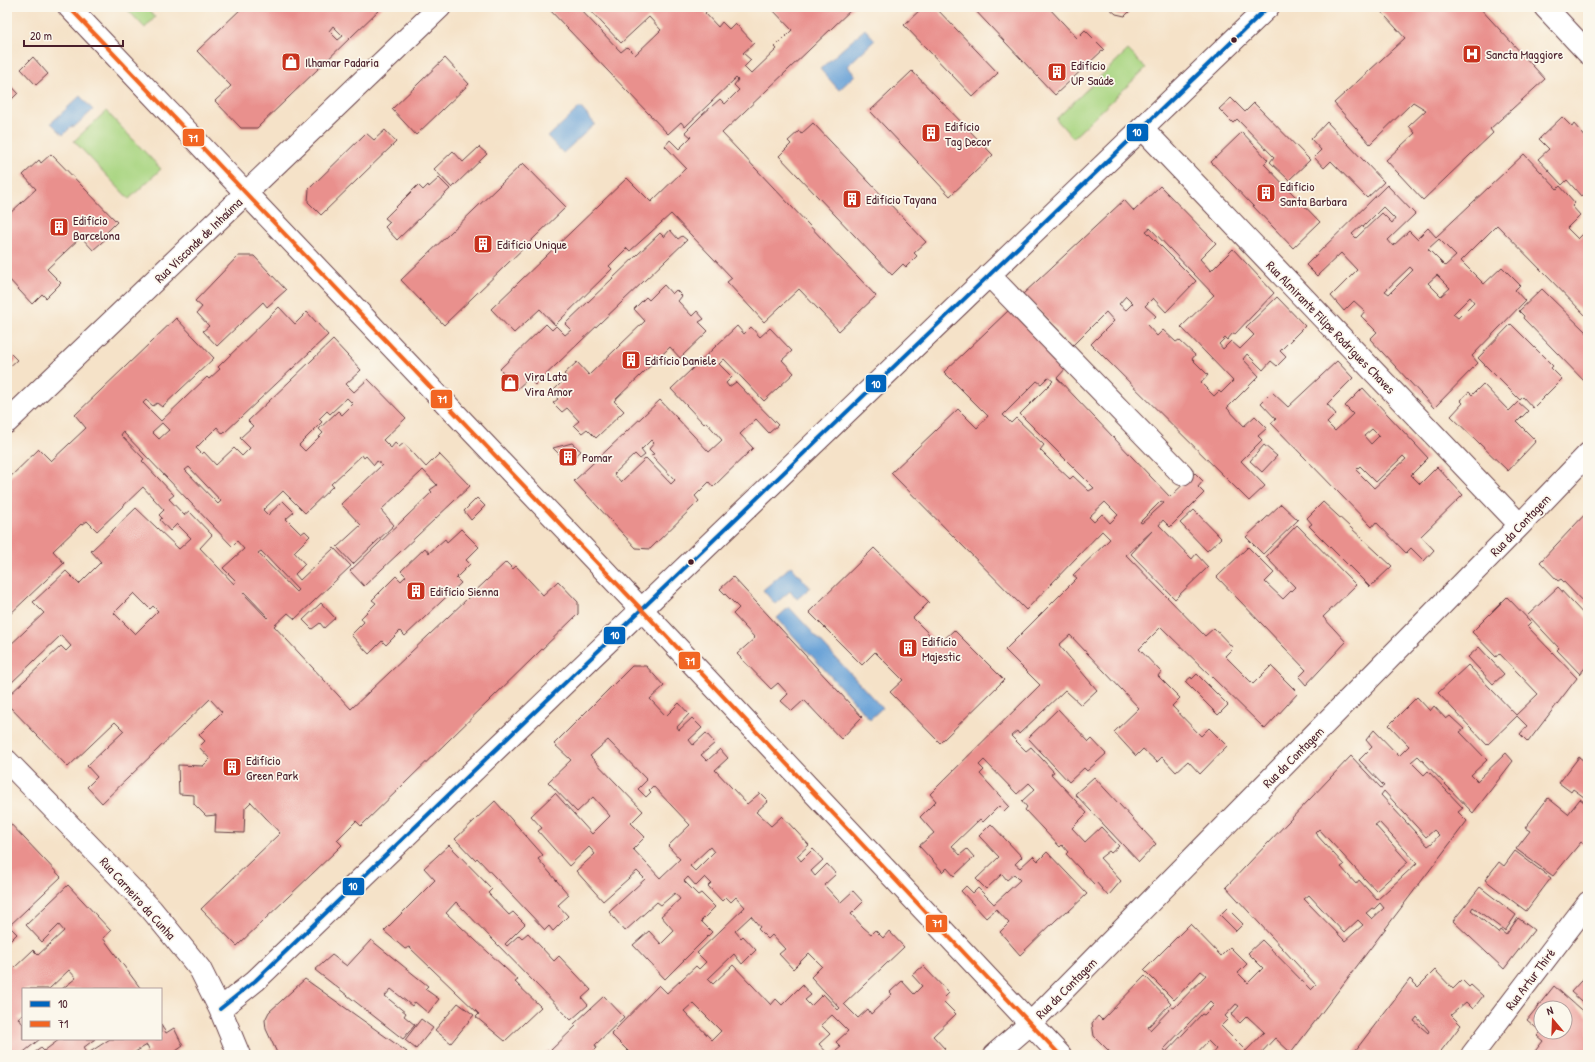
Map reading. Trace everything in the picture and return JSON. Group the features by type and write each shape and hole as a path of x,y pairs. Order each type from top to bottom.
{"street":[{"path":"69,7 642,610 1060,1055"},
{"name":"Rua Visconde de Inhaúma","path":"7,422 440,7"},
{"path":"220,1009 255,981 1268,7"},
{"path":"1545,7 1588,53"},
{"name":"Rua Almirante Filipe Rodrigues Chaves","path":"1142,128 1520,525"},
{"path":"989,275 1182,474"},
{"name":"Rua da Contagem","path":"994,1055 1030,1024 1588,454"},
{"name":"Rua Carneiro da Cunha","path":"7,761 151,908 200,969 220,1009 239,1055"},
{"name":"Rua Artur Thiré","path":"1472,1055 1588,903"}],"green space":[{"path":"125,7 145,7 155,17 145,28"},
{"path":"1128,50 1146,68 1073,138 1056,119"},
{"path":"106,111 161,169 129,199 74,141"}],"water":[{"path":"865,29 875,40 847,66 855,75 839,90 820,69"},
{"path":"80,96 93,110 63,135 51,123"},
{"path":"580,107 595,124 563,153 548,137"},
{"path":"791,566 810,588 797,599 790,591 775,604 763,590"},
{"path":"789,607 882,708 870,719 777,618"}],"building":[{"path":"243,7 382,7 257,128 241,128 215,101 231,86 197,51","holes":["333,26 343,36 338,40 329,31"]},
{"path":"547,7 578,7 621,52 627,47 635,55 661,30 649,17 621,43 587,7 649,7 654,12 659,7 711,7 705,13 718,27 722,22 729,29 735,23 754,43 743,53 751,60 744,67 751,74 777,49 775,47 792,30 770,7 854,7 722,133 876,296 839,331 799,289 764,322 727,282 732,278 671,214 630,251 627,248 609,266 612,269 555,325 540,309 514,333 491,309 627,178 651,202 686,168 665,146 670,140 679,149 691,137 685,132 702,115 720,99 725,104 739,90 734,85 738,80 736,78 685,127 681,122 668,134"},
{"path":"923,7 935,7 998,73 973,97 904,25"},
{"name":"Edifício UP Saúde","path":"972,7 1048,7 1077,38 1085,30 1104,49 1055,95"},
{"path":"1108,7 1131,7 1132,9 1125,16 1116,14"},
{"path":"1377,7 1479,7 1545,79 1490,129 1493,133 1423,200 1386,160 1415,133 1409,126 1426,110 1413,102 1370,144 1334,103 1405,38"},
{"path":"33,57 48,74 36,85 21,69"},
{"path":"445,58 469,84 416,135 392,109"},
{"name":"Edifício Tag Decor","path":"912,71 993,155 950,196 870,111"},
{"path":"7,81 18,93 7,104"},
{"path":"1231,98 1245,112 1254,103 1310,160 1289,180 1270,162 1274,157 1237,119 1233,123 1219,109"},
{"path":"1562,117 1572,127 1574,124 1588,140 1588,199 1583,194 1581,196 1567,180 1562,185 1538,159 1549,149 1539,139"},
{"path":"1327,122 1384,182 1367,198 1331,161 1324,168 1314,157 1321,150 1311,139"},
{"name":"Edifício Tayana","path":"813,123 926,242 914,253 917,256 906,267 903,264 892,275 779,156 791,144 788,141 799,131 801,134"},
{"path":"385,130 396,142 321,215 308,202 309,189 366,133 374,140"},
{"name":"Edifício Santa Barbara","path":"1242,132 1268,160 1264,164 1320,222 1293,248 1211,162"},
{"path":"479,147 487,154 452,188 434,169 453,151 463,162"},
{"name":"Edifício Barcelona","path":"51,154 117,222 106,233 109,236 93,250 81,237 47,269 61,283 46,298 42,294 32,304 7,277 7,216 36,189 23,175 39,160 41,163"},
{"path":"1524,154 1557,189 1560,186 1575,203 1572,206 1580,215 1567,228 1578,239 1585,232 1588,235 1588,318 1497,225 1461,261 1484,284 1502,267 1520,285 1515,290 1525,301 1472,356 1478,363 1434,408 1370,339 1377,332 1361,316 1365,311 1354,301 1344,311 1331,296 1357,270 1341,253 1317,276 1306,265 1387,185 1415,214 1388,240 1393,246 1409,231 1417,239 1428,228 1436,237","holes":["1383,207 1395,219 1392,223 1382,213 1356,238 1352,234 1362,225 1363,227","1439,239 1456,256 1445,266 1428,249","1410,267 1413,270 1389,294 1385,291","1437,275 1450,288 1441,296 1428,283","1470,297 1474,302 1458,318 1453,314"]},
{"name":"Edifício Unique","path":"523,163 566,207 444,325 401,280"},
{"path":"439,178 450,189 397,240 385,227 390,222 385,218 418,185 423,190"},
{"path":"1160,186 1216,243 1200,259 1211,271 1233,249 1274,293 1235,334 1233,333 1227,340 1225,338 1219,344 1223,349 1231,341 1240,349 1254,335 1246,327 1277,297 1305,326 1280,351 1286,357 1277,366 1271,361 1263,370 1247,354 1243,359 1259,376 1227,408 1244,426 1255,416 1267,428 1258,436 1262,440 1241,461 1265,486 1249,501 1091,344 1114,321 1106,312 1073,345 1023,294 1124,200 1134,211","holes":["1150,228 1214,295 1181,327 1233,381 1221,393 1219,391 1214,396 1201,383 1208,375 1192,359 1195,355 1179,340 1176,342 1163,330 1157,336 1147,325 1156,316 1145,306 1153,298 1166,312 1196,281 1146,231","1126,296 1133,303 1126,310 1119,304"]},
{"path":"670,230 678,239 682,236 687,240 535,385 529,378 517,389 502,374 503,372 500,369 546,324 552,330 556,326 565,335 571,330 565,324 660,233 664,237"},
{"path":"238,256 254,256 286,290 267,307 263,302 217,346 203,331 209,326 197,313 202,307 195,301"},
{"name":"Edifício Daniele","path":"664,285 672,294 676,290 682,296 678,301 692,316 697,311 704,319 699,322 708,331 680,358 670,347 614,401 624,411 596,438 587,429 582,433 574,425 579,421 567,408 562,412 553,403 558,399 552,392 567,377 564,374 577,362 589,375 645,321 634,309 646,297 649,300"},
{"path":"1542,289 1588,334 1588,385 1523,318 1524,316 1519,311"},
{"path":"279,307 295,324 307,312 328,335 223,434 217,427 196,448 202,454 204,452 216,465 234,448 242,456 250,448 240,438 253,426 248,421 333,340 361,370 346,384 354,392 368,379 406,418 383,440 391,448 395,443 399,447 404,443 426,467 439,454 470,486 364,586 350,571 432,492 430,490 437,485 423,470 381,510 394,525 353,564 337,547 361,525 341,504 382,465 377,461 374,465 366,456 364,458 362,455 331,484 333,486 305,513 283,491 263,510 268,515 283,501 294,512 286,519 301,534 305,531 310,536 294,552 305,564 295,574 300,580 334,548 351,566 295,619 288,613 274,626 351,709 506,562 513,569 516,566 543,595 558,581 578,602 578,614 361,826 356,821 337,840 342,845 237,946 201,909 280,833 251,802 245,808 244,833 215,832 216,815 206,816 194,804 194,795 179,794 178,765 203,766 210,759 199,747 205,741 199,735 222,712 210,699 102,803 87,787 97,777 87,766 124,731 115,722 68,767 7,704 7,697 61,646 66,651 71,646 61,635 7,687 7,648 44,613 33,602 66,571 79,584 101,562 91,551 136,508 179,549 191,538 177,524 170,531 160,520 162,518 159,515 164,510 143,487 97,531 87,521 82,525 81,524 53,551 64,563 7,617 7,480 39,449 51,461 86,428 75,415 176,318 214,358 162,407 157,403 153,406 146,400 143,403 161,421 207,377 209,379 220,369 218,367","holes":["347,398 353,404 342,415 338,411 319,429 323,433 305,451 299,445 322,422 319,419 327,411 330,414","162,423 169,430 159,439 152,432","123,432 232,546 237,541 244,549 223,568 236,581 234,584 200,548 212,535 189,511 184,515 169,499 174,495 142,461 144,459 121,435","189,467 221,501 218,504 185,470","261,551 298,590 296,592 258,553","244,592 268,617 267,618 243,593","134,593 150,609 153,606 158,611 135,634 114,613"]},
{"path":"1010,309 1067,367 1057,378 1170,497 1195,473 1203,481 1198,487 1204,493 1170,527 1163,520 1159,525 1192,559 1196,554 1208,567 1175,599 1131,554 1152,531 1126,555 1205,636 1214,628 1233,648 1225,656 1253,684 1271,666 1298,693 1265,729 1161,627 1139,649 1161,672 1158,676 1180,698 1172,706 1201,736 1209,728 1227,746 1200,774 1188,761 1176,772 1162,757 1157,762 1143,749 1136,756 1114,732 1139,708 1070,635 1059,645 1097,690 1081,705 1065,690 1019,734 1017,731 1011,736 1026,751 1031,747 1054,772 1051,774 1087,813 1072,828 1085,842 1101,827 1119,846 1111,853 1109,851 1100,858 1121,881 1108,896 1096,882 1094,884 1066,854 1068,852 1062,845 1060,847 1025,810 1027,807 1022,801 1035,789 1029,783 1017,794 984,760 979,765 984,770 980,774 1009,806 1004,811 999,806 983,822 980,819 952,846 960,855 967,849 974,857 954,876 947,868 943,872 919,846 934,833 920,817 936,801 930,794 1040,685 1005,650 1077,578 1073,575 1110,539 1102,531 1026,610 891,473 958,409 977,428 988,416 944,372","holes":["1048,377 1053,381 1020,414 1094,488 1089,491 1073,476 1070,479 1053,463 1040,450 1044,445 1016,418 1011,423 1003,415 1037,381 1041,384","1161,501 1164,503 1142,523 1140,522","1105,502 1118,515 1110,523 1102,514 1094,522 1089,517"]},
{"path":"1511,324 1553,366 1551,368 1562,379 1533,408 1523,397 1520,400 1478,358"},
{"path":"737,326 744,334 751,327 760,337 770,328 792,351 782,360 794,373 764,401 724,359 719,364 732,377 726,383 729,387 736,382 778,425 769,433 756,419 740,434 753,448 713,487 709,482 695,496 699,501 650,549 636,548 574,481 660,400 709,452 722,440 706,422 704,424 671,389","holes":["651,440 654,443 649,449 654,454 651,455 675,480 671,484 646,458 621,482 614,474 635,454 640,459 645,455 641,450"]},
{"path":"7,350 17,360 7,369"},
{"path":"1337,361 1353,378 1327,404 1336,414 1327,423 1335,431 1353,414 1345,406 1363,388 1428,458 1411,475 1420,484 1437,467 1463,495 1421,536 1434,550 1424,561 1411,548 1406,553 1376,522 1372,527 1271,423 1276,419 1261,403 1272,392 1288,407","holes":["1372,429 1379,436 1371,444 1364,436","1403,456 1406,459 1374,488 1356,470 1360,466 1376,482"]},
{"path":"1483,384 1509,411 1518,402 1528,411 1517,422 1536,441 1508,471 1451,416 1463,403 1460,400 1469,392 1472,395"},
{"name":"Pomar","path":"572,443 581,451 568,463 553,448"},
{"path":"1264,445 1277,456 1262,472 1250,461"},
{"path":"477,498 485,506 471,520 464,511"},
{"path":"1323,502 1392,566 1370,587 1309,526 1312,524 1307,518"},
{"path":"1281,504 1298,520 1263,554 1246,537"},
{"path":"1194,510 1221,538 1207,551 1180,523"},
{"path":"1588,511 1588,607 1561,579 1558,581 1540,562"},
{"path":"1297,525 1356,585 1323,617 1346,642 1306,685 1299,677 1306,670 1217,577 1248,547 1274,573 1265,582 1283,599 1295,587 1266,557"},
{"name":"Edifício Sienna","path":"461,529 479,547 466,560 470,564 456,578 461,583 405,636 400,631 386,645 382,641 369,654 351,635 364,622 361,618 376,603 372,600 396,576 401,581 406,576 401,571 425,548 429,553 445,539 447,542"},
{"name":"Edifício Majestic","path":"874,548 929,602 913,618 939,644 954,630 1004,680 940,743 890,692 903,680 875,652 862,665 809,612"},
{"path":"733,577 862,717 841,739 804,700 792,711 781,701 788,694 778,683 771,689 737,654 755,638 733,614 739,608 720,589"},
{"path":"1558,587 1588,619 1588,664 1580,674 1557,650 1559,648 1528,615"},
{"path":"1507,597 1531,622 1527,626 1577,678 1528,742 1520,734 1527,726 1517,716 1487,745 1438,693 1468,665 1516,715 1538,694 1499,653 1496,657 1472,632"},
{"path":"321,603 335,618 324,628 320,623 312,629 303,620"},
{"path":"1479,647 1504,674 1493,684 1468,657"},
{"path":"632,666 646,666 664,686 650,699 666,716 679,703 689,714 677,727 679,730 692,718 702,728 689,740 693,745 706,733 715,743 701,755 707,761 720,749 728,758 715,770 747,804 760,793 768,801 756,812 771,826 782,816 809,845 797,856 801,861 813,849 823,860 811,871 815,876 827,864 836,874 824,885 841,902 853,891 863,902 851,914 871,934 875,930 883,938 889,931 904,947 844,1004 858,1018 868,1009 871,1014 892,994 890,992 902,981 914,994 922,986 912,975 923,966 949,993 942,1000 956,1014 933,1036 945,1049 938,1055 831,1055 841,1047 836,1042 848,1031 832,1015 821,1025 830,1034 819,1044 829,1055 632,1055 611,1034 659,985 667,993 696,966 699,969 706,962 697,953 745,907 736,897 731,902 726,897 722,901 708,886 711,883 705,877 696,886 688,877 684,881 698,895 701,893 715,907 701,921 712,932 665,979 633,945 649,931 661,944 674,931 661,916 680,899 675,893 661,905 657,902 625,931 609,912 645,879 637,871 603,901 576,871 595,854 591,849 589,847 569,866 538,831 542,828 531,816 555,793 592,834 610,816 593,797 577,812 548,782 571,760 554,744","holes":["608,740 647,780 638,789 646,797 651,792 649,790 653,786 690,825 668,846 680,859 660,878 633,849 645,837 631,823 643,811 590,756","710,847 714,852 695,871 690,866","751,916 760,927 758,929 768,939 772,935 785,949 779,954 793,969 809,953 822,966 811,977 840,1008 838,1010 823,994 811,1006 805,1000 811,995 802,985 782,1005 776,999 771,1005 733,965 713,984 708,979 734,954 742,964 756,950 743,936 741,938 735,931","693,1003 721,1031 712,1040 684,1011"]},
{"path":"1197,674 1228,705 1218,715 1185,682 1191,677 1192,679"},
{"path":"1417,697 1430,711 1434,706 1446,719 1450,716 1464,729 1460,732 1487,760 1471,775 1477,781 1506,753 1513,761 1473,813 1418,756 1411,762 1424,775 1428,771 1463,808 1458,812 1467,821 1291,1053 1275,1038 1259,1055 1211,1055 1216,1049 1208,1041 1195,1055 1113,1055 1094,1036 1092,1023 1098,1016 1102,1020 1145,976 1171,1003 1148,1027 1150,1030 1206,975 1201,971 1174,1000 1144,970 1190,924 1221,956 1230,947 1247,964 1238,973 1248,983 1263,968 1248,953 1262,940 1311,990 1316,985 1226,887 1351,756 1381,788 1384,786 1359,760 1372,747 1366,740 1374,730 1399,756 1409,746 1389,725","holes":["1384,791 1426,837 1434,830 1439,835 1428,846 1381,795","1379,822 1417,863 1377,900 1359,880 1356,884 1341,867 1344,865 1315,833 1319,829 1376,891 1408,862 1375,825","1309,895 1344,933 1358,920 1363,925 1345,941 1304,899","1380,903 1384,908 1372,919 1366,913 1372,908 1374,909","1210,1001 1214,1005 1204,1015 1202,1014 1166,1052 1164,1049","1236,1004 1239,1006 1231,1015 1240,1023 1247,1016 1264,1032 1246,1051 1221,1026 1228,1019 1225,1016"]},
{"path":"1058,709 1089,742 1092,739 1106,754 1087,771 1084,768 1069,782 1028,738"},
{"path":"1588,756 1588,800 1573,789 1571,792 1559,783 1579,757 1584,761"},
{"path":"1094,777 1156,844 1139,862 1075,794"},
{"path":"1548,798 1568,814 1580,799 1588,805 1588,847 1581,842 1553,876 1516,849 1530,831 1525,828"},
{"path":"495,801 543,855 538,859 569,895 558,905 568,916 553,931 549,926 545,930 477,858 475,860 455,839"},
{"path":"7,820 61,877 9,926 17,934 7,944 7,862 9,860 7,858"},
{"path":"991,824 1022,857 1015,864 1020,868 1033,856 1038,861 1047,852 1087,894 1068,912 1066,911 1056,920 1020,955 1000,932 1009,923 996,909 986,918 961,891 966,886 973,893 978,888 994,904 1020,880 1014,874 1007,880 1002,874 986,889 976,879 999,857 979,836"},
{"path":"449,845 492,889 488,893 509,915 513,912 525,924 505,944 507,946 519,935 522,938 528,933 554,961 559,956 591,990 582,998 588,1005 571,1020 456,902 446,913 518,980 515,982 541,1007 505,1041 476,1017 479,1014 409,947 405,949 384,931 435,880 424,868"},
{"path":"1515,851 1551,878 1526,911 1485,880 1499,862 1504,866"},
{"path":"68,885 111,931 103,938 140,988 63,988 76,978 69,970 50,988 22,988 22,1015 18,1018 22,1023 22,1040 39,1040 20,1055 7,1055 7,961 14,968 33,950 38,955 64,931 59,925 42,942 26,925"},
{"path":"1480,887 1516,915 1505,931 1473,907 1471,910 1498,933 1500,930 1506,935 1518,918 1534,930 1504,969 1453,921"},
{"path":"1227,908 1243,924 1236,931 1220,915"},
{"path":"371,940 428,986 425,989 439,999 428,1013 415,1002 412,1006 391,989 385,996 406,1013 404,1016 415,1025 403,1039 315,970 332,955 347,966"},
{"path":"1435,970 1453,989 1462,980 1469,987 1471,985 1483,996 1473,1009 1466,1002 1451,1015 1461,1025 1438,1055 1372,1055 1367,1050 1363,1055 1352,1055 1410,979 1418,987","holes":["1417,1017 1429,1031 1428,1033 1414,1021"]},
{"path":"1588,973 1588,1007 1571,992"},
{"path":"305,979 407,1052 403,1055 278,1055 266,1029 265,1020 269,1012"},
{"path":"1554,986 1570,1000 1543,1000"},
{"path":"604,996 624,1017 595,1045 597,1048 590,1055 542,1055 548,1050 549,1052 576,1026 574,1024"},
{"path":"458,1003 474,1015 451,1043 435,1030"},
{"path":"1573,1003 1588,1016 1588,1055 1532,1055 1543,1041 1542,1040 1573,1040"},
{"path":"1533,1012 1533,1025 1527,1020"},
{"path":"421,1019 433,1028 416,1049 405,1040"},
{"path":"162,1027 166,1033 174,1028 183,1046 176,1051 178,1055 141,1055 150,1051 147,1045 130,1055 31,1055 41,1048 44,1051 59,1040 94,1040 83,1048 87,1054 108,1040 162,1040"}],"transit line":[{"name":"71","path":"69,7 642,610 1060,1055"},
{"name":"10","path":"220,1009 255,981 1268,7"}],"place":[{"name":"Sancta Maggiore","path":"1472,54"},
{"name":"Ilhamar Padaria","path":"291,62"},
{"name":"Edifício UP Saúde","path":"1057,72"},
{"name":"Edifício Tag Decor","path":"931,133"},
{"name":"Edifício Santa Barbara","path":"1266,193"},
{"name":"Edifício Tayana","path":"852,199"},
{"name":"Edifício Barcelona","path":"59,227"},
{"name":"Edifício Unique","path":"483,244"},
{"name":"Edifício Daniele","path":"631,360"},
{"name":"Vira Lata Vira Amor","path":"510,383"},
{"name":"Pomar","path":"568,457"},
{"name":"Edifício Sienna","path":"416,591"},
{"name":"Edifício Majestic","path":"908,648"},
{"name":"Edifício Green Park","path":"232,767"}]}
